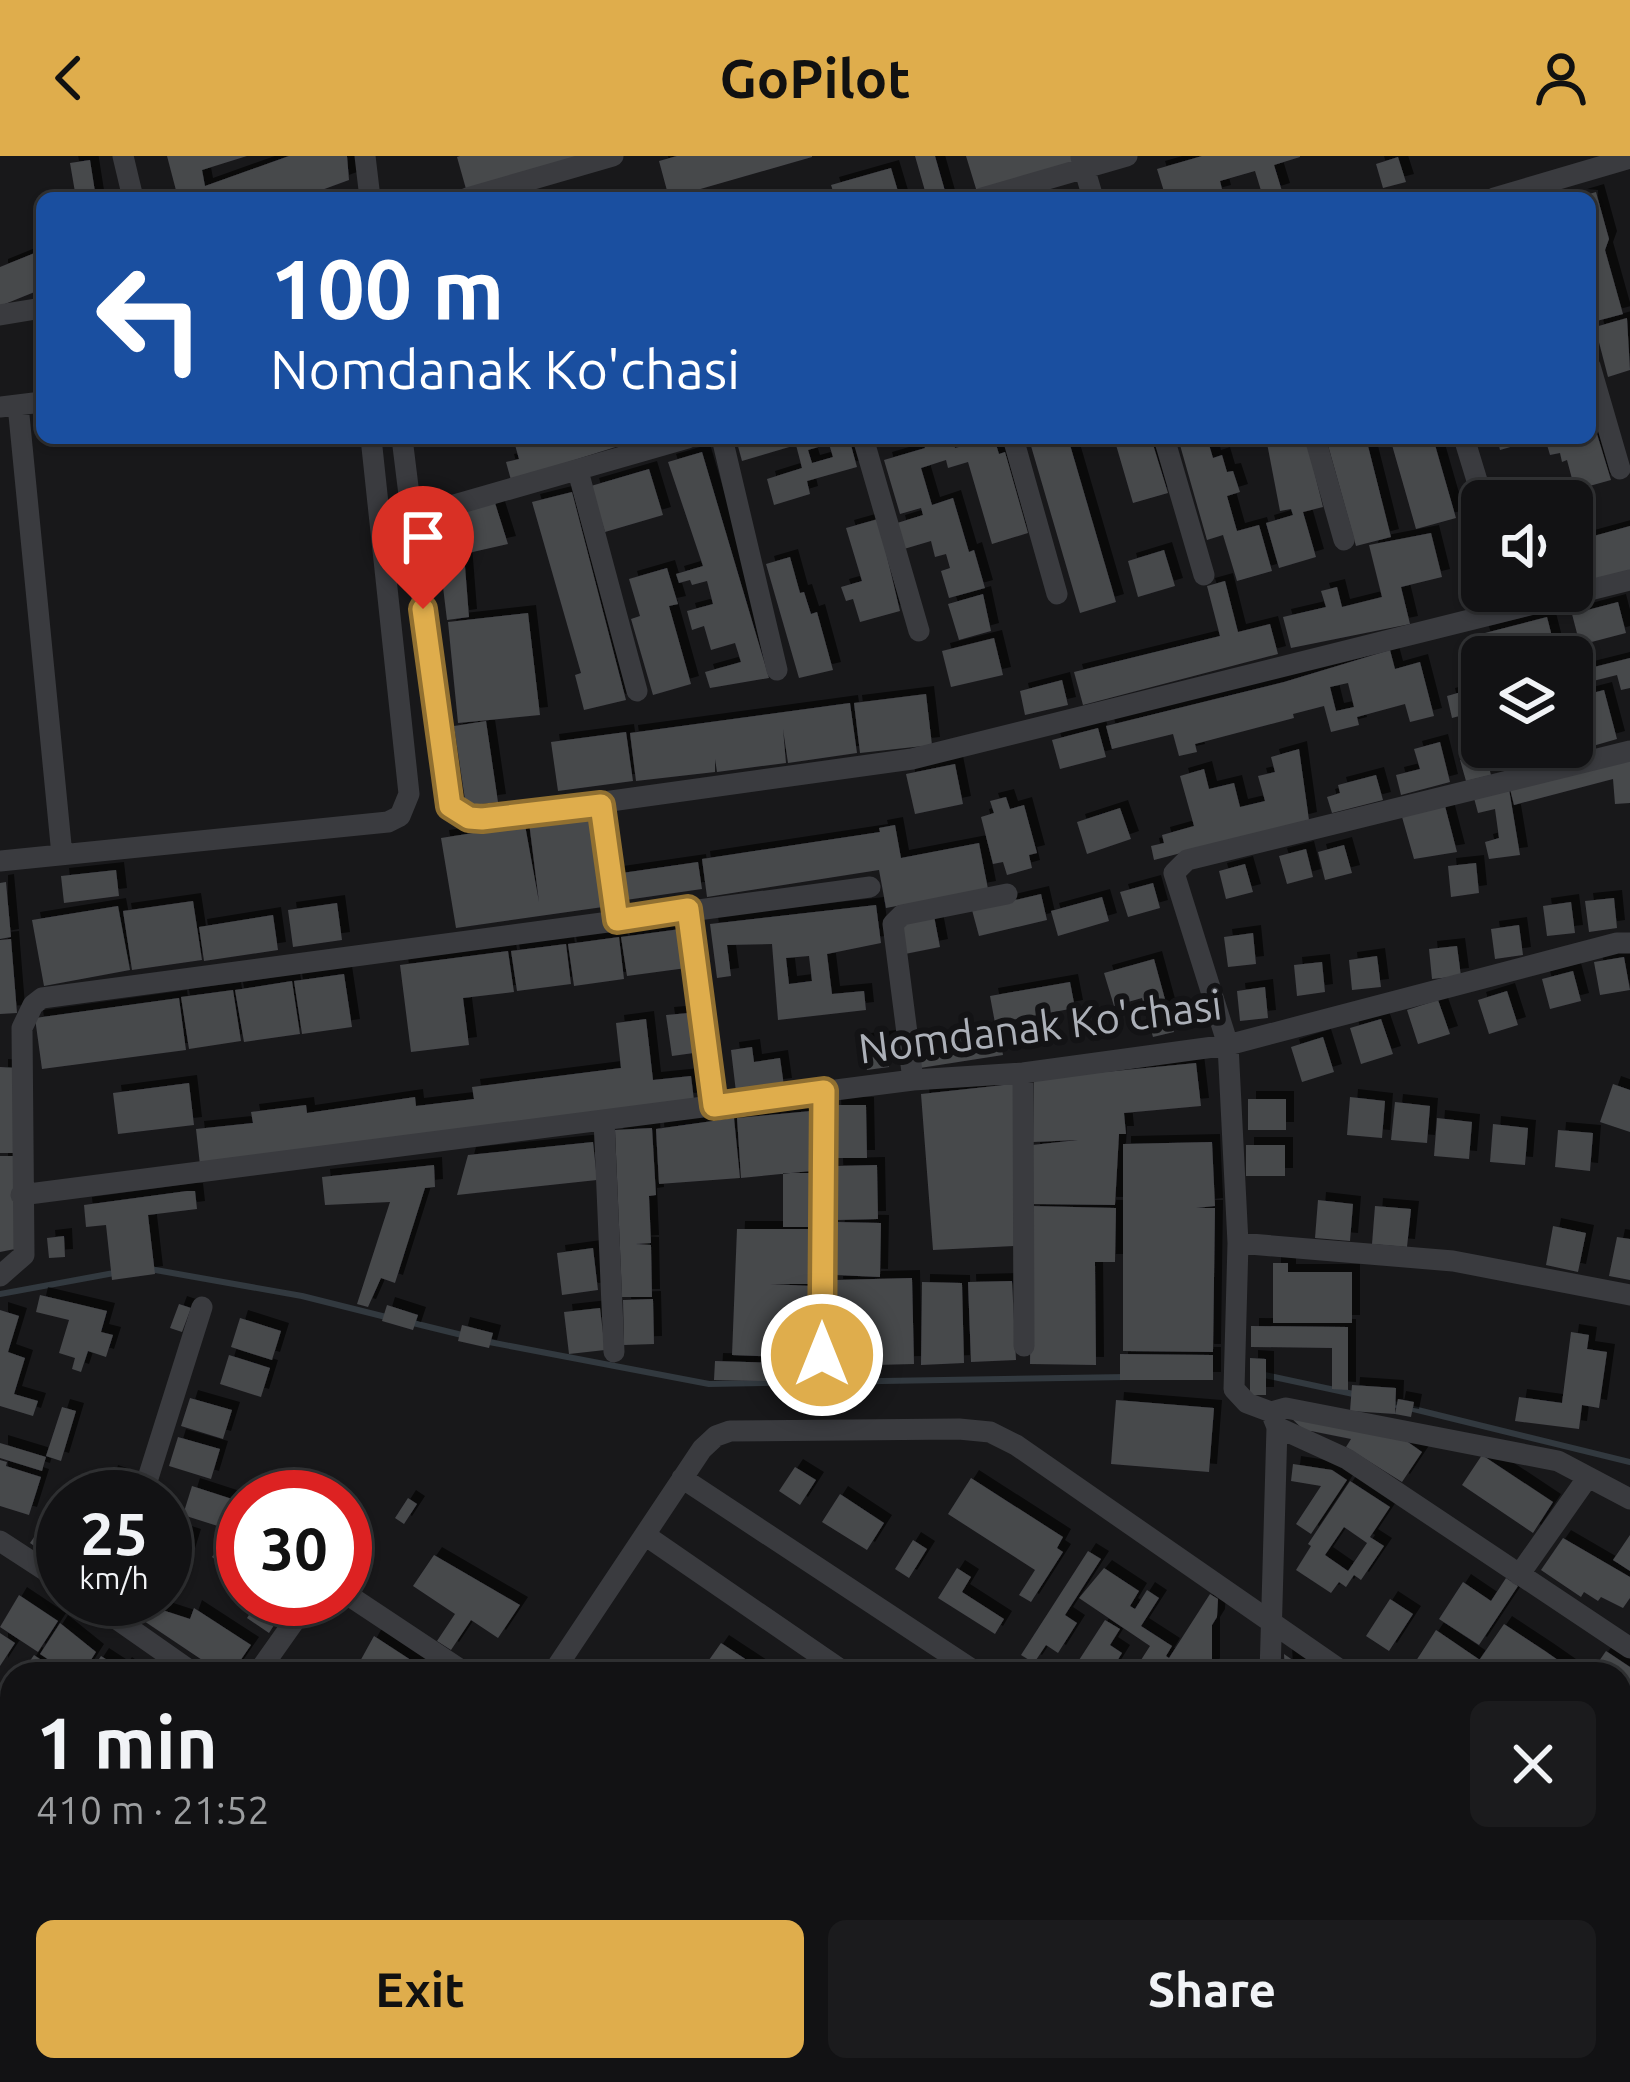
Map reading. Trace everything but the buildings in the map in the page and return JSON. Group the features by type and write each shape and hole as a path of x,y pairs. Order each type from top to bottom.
{"street":[{"path":"123,156 132,192"},
{"path":"365,156 369,192"},
{"path":"487,192 613,156"},
{"path":"999,192 1082,162 1127,156"},
{"path":"1540,192 1630,158"},
{"path":"1082,162 1091,192"},
{"path":"0,315 36,309"},
{"path":"1596,387 1619,469"},
{"path":"9,406 62,855"},
{"path":"0,861 388,821 400,816 409,794 372,444"},
{"path":"403,444 450,806 469,818 601,805 912,759 1630,580"},
{"path":"412,517 668,444"},
{"path":"723,444 778,670"},
{"path":"865,444 919,631"},
{"path":"1014,444 1057,594"},
{"path":"1166,444 1204,574"},
{"path":"1317,444 1343,540"},
{"path":"1466,444 1476,480"},
{"path":"578,471 637,691"},
{"path":"1630,751 1209,854 1179,865 1174,873 1228,1045 1238,1243 1233,1352 1238,1398 1347,1460 1630,1648"},
{"path":"601,805 617,920"},
{"path":"0,1276 24,1255 11,1029 33,1005 55,996 870,887"},
{"path":"913,1080 893,924 902,915 1007,894"},
{"path":"688,909 714,1106"},
{"name":"Nomdanak Ko'chasi","path":"21,1195 824,1091 1023,1073 1228,1045 1630,943"},
{"path":"1023,1073 1024,1346"},
{"path":"822,1355 824,1091"},
{"path":"604,1120 614,1352"},
{"path":"1238,1243 1453,1262 1630,1295"},
{"path":"151,1470 202,1307"},
{"path":"1271,1662 1274,1420 1286,1408 1558,1461 1630,1499"},
{"path":"560,1662 702,1449 730,1431 990,1432 1016,1444 1328,1662"},
{"path":"1519,1574 1588,1477"},
{"path":"682,1478 962,1662"},
{"path":"645,1535 830,1662"},
{"path":"0,1541 36,1564"},
{"path":"372,1611 448,1662"},
{"path":"136,1626 180,1662"},
{"path":"265,1662 291,1626"}],"waterway":[{"path":"150,1269 302,1296 390,1318"},
{"path":"0,1294 114,1273"},
{"path":"409,1322 466,1336"},
{"path":"484,1341 709,1384 1127,1377"},
{"path":"1260,1374 1358,1395"},
{"path":"1389,1403 1630,1462"}],"route":[{"path":"423,609 450,806 459,814 482,819 601,805 617,920 688,909 714,1106 824,1091 822,1355"}]}
